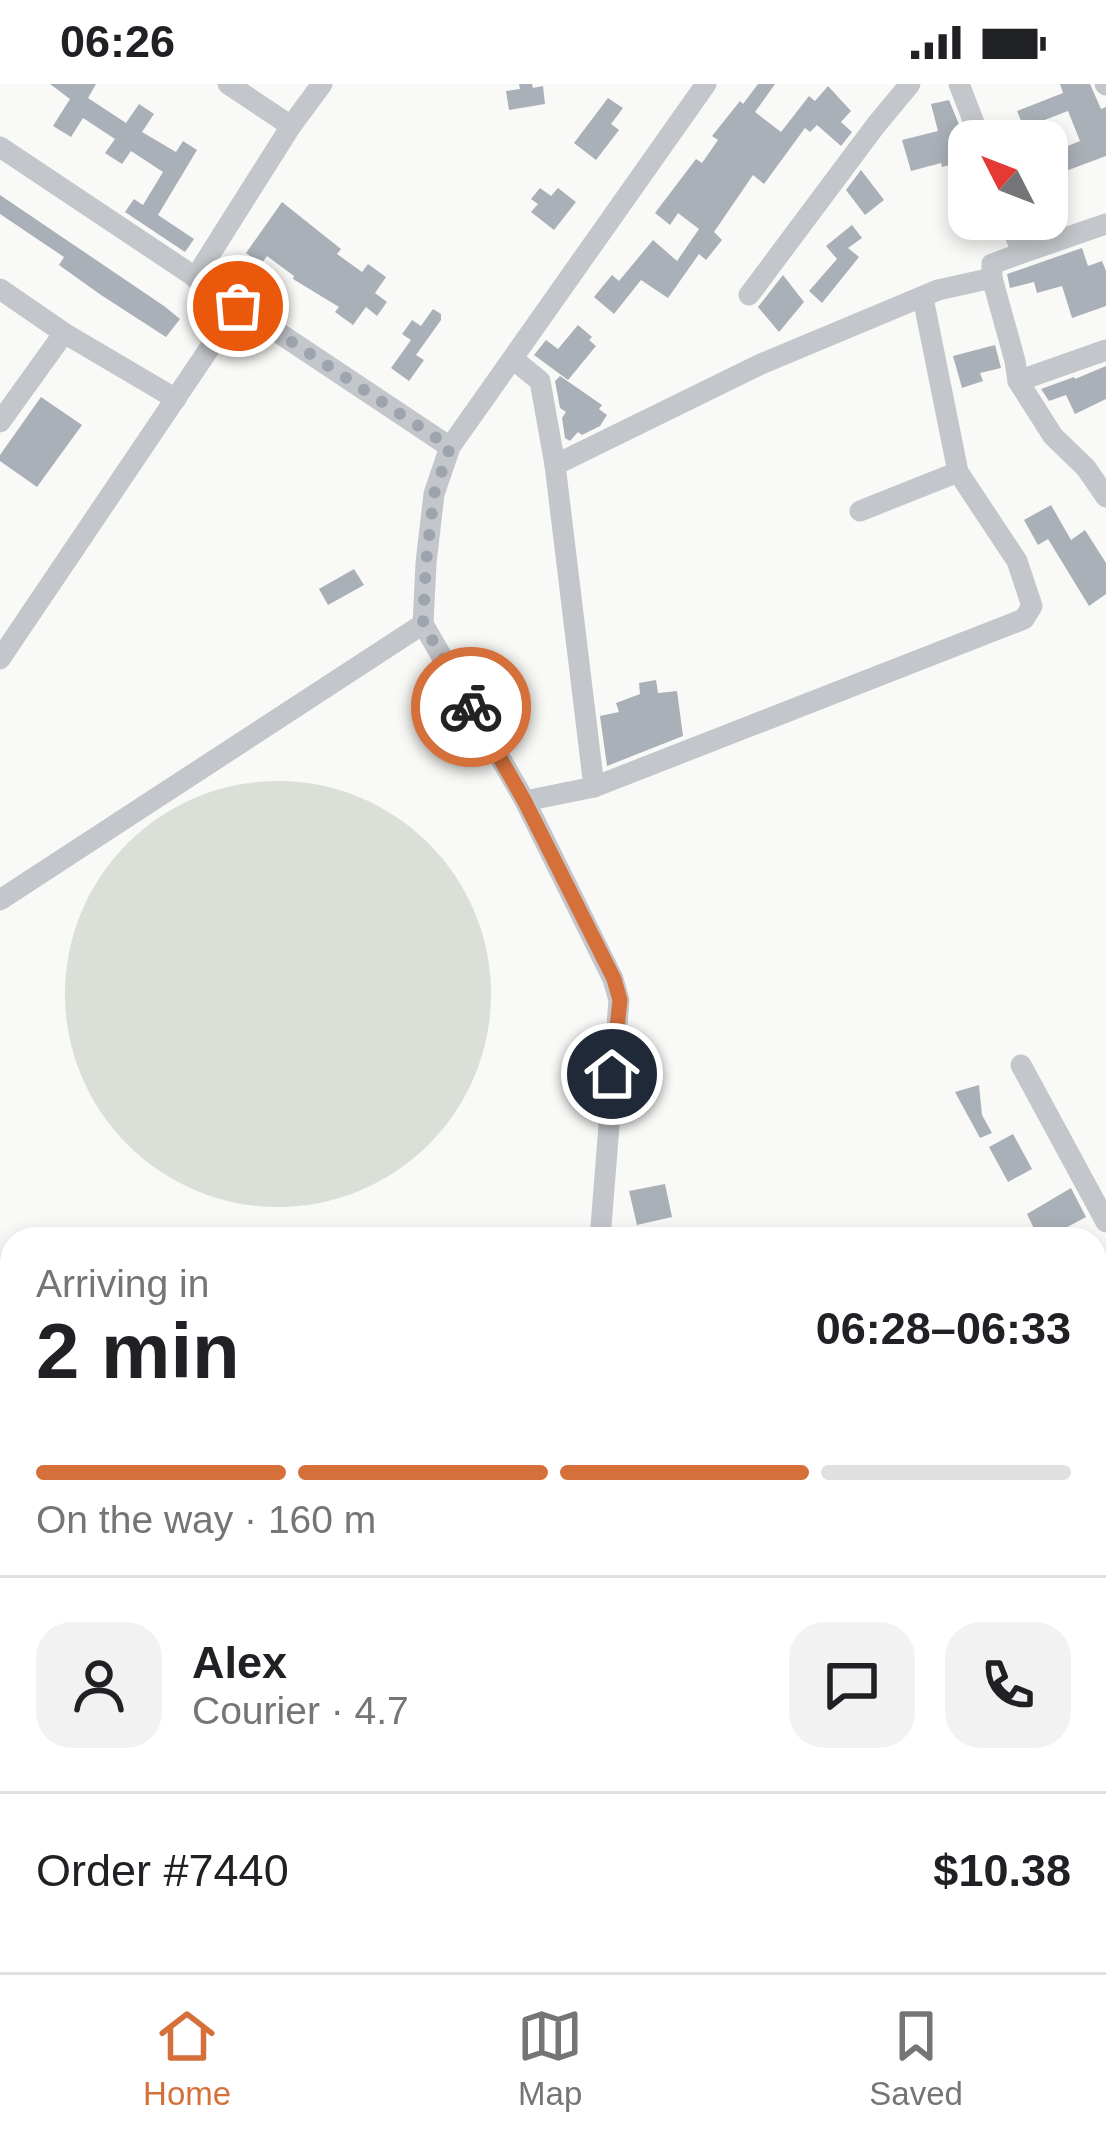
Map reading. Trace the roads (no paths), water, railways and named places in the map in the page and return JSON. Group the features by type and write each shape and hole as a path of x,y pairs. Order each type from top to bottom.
{"street":[{"path":"228,84 291,127"},
{"path":"195,278 322,84"},
{"path":"601,1227 620,1000 614,979 525,802 423,624 426,563 434,494 450,447 706,84"},
{"path":"749,295 910,84"},
{"path":"959,84 973,120"},
{"path":"0,147 450,447"},
{"path":"1106,224 992,264 1018,381 1054,436 1106,497"},
{"path":"1017,240 1022,253"},
{"path":"555,465 761,364 938,290 992,278"},
{"path":"0,289 176,400"},
{"path":"525,802 594,788 1024,619 1032,606 1017,561 958,472 923,298"},
{"path":"0,658 238,306"},
{"path":"0,422 64,332"},
{"path":"1018,381 1106,350"},
{"path":"513,359 540,381 555,465 594,788"},
{"path":"860,511 958,472"},
{"path":"0,900 423,624"},
{"path":"1021,1065 1106,1222"}]}
